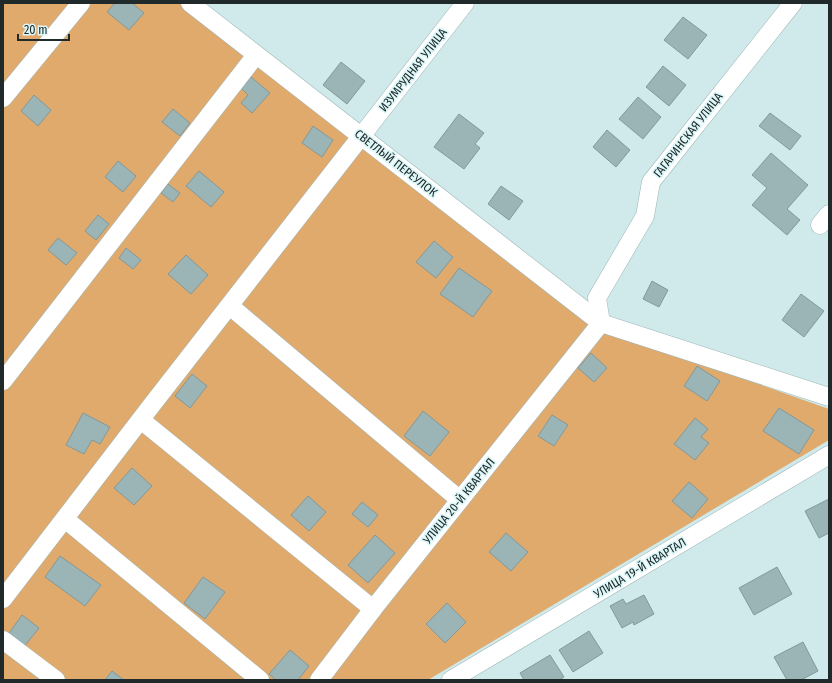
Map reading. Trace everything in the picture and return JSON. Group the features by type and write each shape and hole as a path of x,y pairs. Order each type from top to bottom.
{"street":[{"path":"3,98 81,3"},
{"name":"СВЕТЛЫЙ ПЕРЕУЛОК","path":"190,3 601,323 829,397"},
{"name":"ИЗУМРУДНАЯ УЛИЦА","path":"3,599 465,3"},
{"name":"ГАГАРИНСКАЯ УЛИЦА","path":"601,323 596,298 645,216 651,182 793,3"},
{"path":"3,381 256,55"},
{"path":"230,306 460,500"},
{"name":"УЛИЦА 20-Й КВАРТАЛ","path":"319,680 372,609 601,323"},
{"path":"141,420 372,609"},
{"name":"УЛИЦА 19-Й КВАРТАЛ","path":"451,680 829,455"},
{"path":"65,519 260,680"},
{"path":"3,640 56,680"}],"shaded area":[{"path":"3,3 203,3 612,332 829,409 829,440 428,680 3,680"}],"building":[{"path":"115,3 132,3 144,13 129,30 107,12"},
{"path":"683,17 707,35 688,59 664,40"},
{"path":"341,62 365,81 347,104 323,85"},
{"path":"663,66 686,85 669,106 646,87"},
{"path":"251,77 270,93 252,113 241,103 248,95 241,88"},
{"path":"34,95 51,110 38,126 21,111"},
{"path":"638,97 661,117 643,139 619,119"},
{"path":"173,109 190,123 180,136 162,122"},
{"path":"770,113 801,136 790,150 759,126"},
{"path":"459,114 484,133 475,144 480,148 464,169 434,147"},
{"path":"313,126 333,140 322,157 302,143"},
{"path":"607,130 630,150 616,167 593,147"},
{"path":"771,153 808,185 787,209 800,220 787,235 752,205 767,188 752,175"},
{"path":"118,161 136,176 123,192 105,177"},
{"path":"199,171 224,192 211,207 186,186"},
{"path":"168,184 180,193 173,202 161,193"},
{"path":"501,186 523,201 509,220 488,204"},
{"path":"98,215 109,224 96,240 85,231"},
{"path":"58,238 77,253 66,265 48,250"},
{"path":"434,241 453,257 436,278 416,262"},
{"path":"126,248 141,260 133,269 119,258"},
{"path":"186,255 208,275 191,294 168,274"},
{"path":"459,268 492,291 473,317 440,294"},
{"path":"652,281 668,290 659,307 643,299"},
{"path":"801,294 824,311 804,337 782,320"},
{"path":"591,353 607,368 594,382 578,368"},
{"path":"697,366 720,381 707,401 684,386"},
{"path":"192,374 207,386 190,408 175,396"},
{"path":"779,408 814,430 799,454 763,431"},
{"path":"423,411 449,432 430,456 404,436"},
{"path":"83,413 110,427 100,444 92,440 84,454 66,445"},
{"path":"552,415 568,425 554,446 538,436"},
{"path":"695,418 708,429 701,437 709,443 695,460 674,444"},
{"path":"132,468 152,486 134,505 114,488"},
{"path":"689,482 708,499 692,518 672,501"},
{"path":"308,496 326,512 309,531 291,515"},
{"path":"829,499 829,533 819,538 805,511"},
{"path":"362,502 378,515 368,527 352,514"},
{"path":"506,533 528,552 511,571 489,552"},
{"path":"375,535 395,553 368,583 348,565"},
{"path":"60,556 101,585 85,606 45,577"},
{"path":"777,567 792,594 754,615 739,588"},
{"path":"203,577 225,592 205,619 184,603"},
{"path":"644,595 654,614 634,625 633,622 622,628 610,606 623,599 626,604"},
{"path":"447,603 466,622 445,643 426,624"},
{"path":"22,615 39,628 23,648 7,636"},
{"path":"589,631 603,653 573,672 559,650"},
{"path":"803,642 818,671 801,680 787,680 774,657"},
{"path":"290,650 309,666 298,680 276,680 269,674"},
{"path":"550,655 564,677 559,680 524,680 520,673"},
{"path":"112,671 124,680 105,680"}]}
